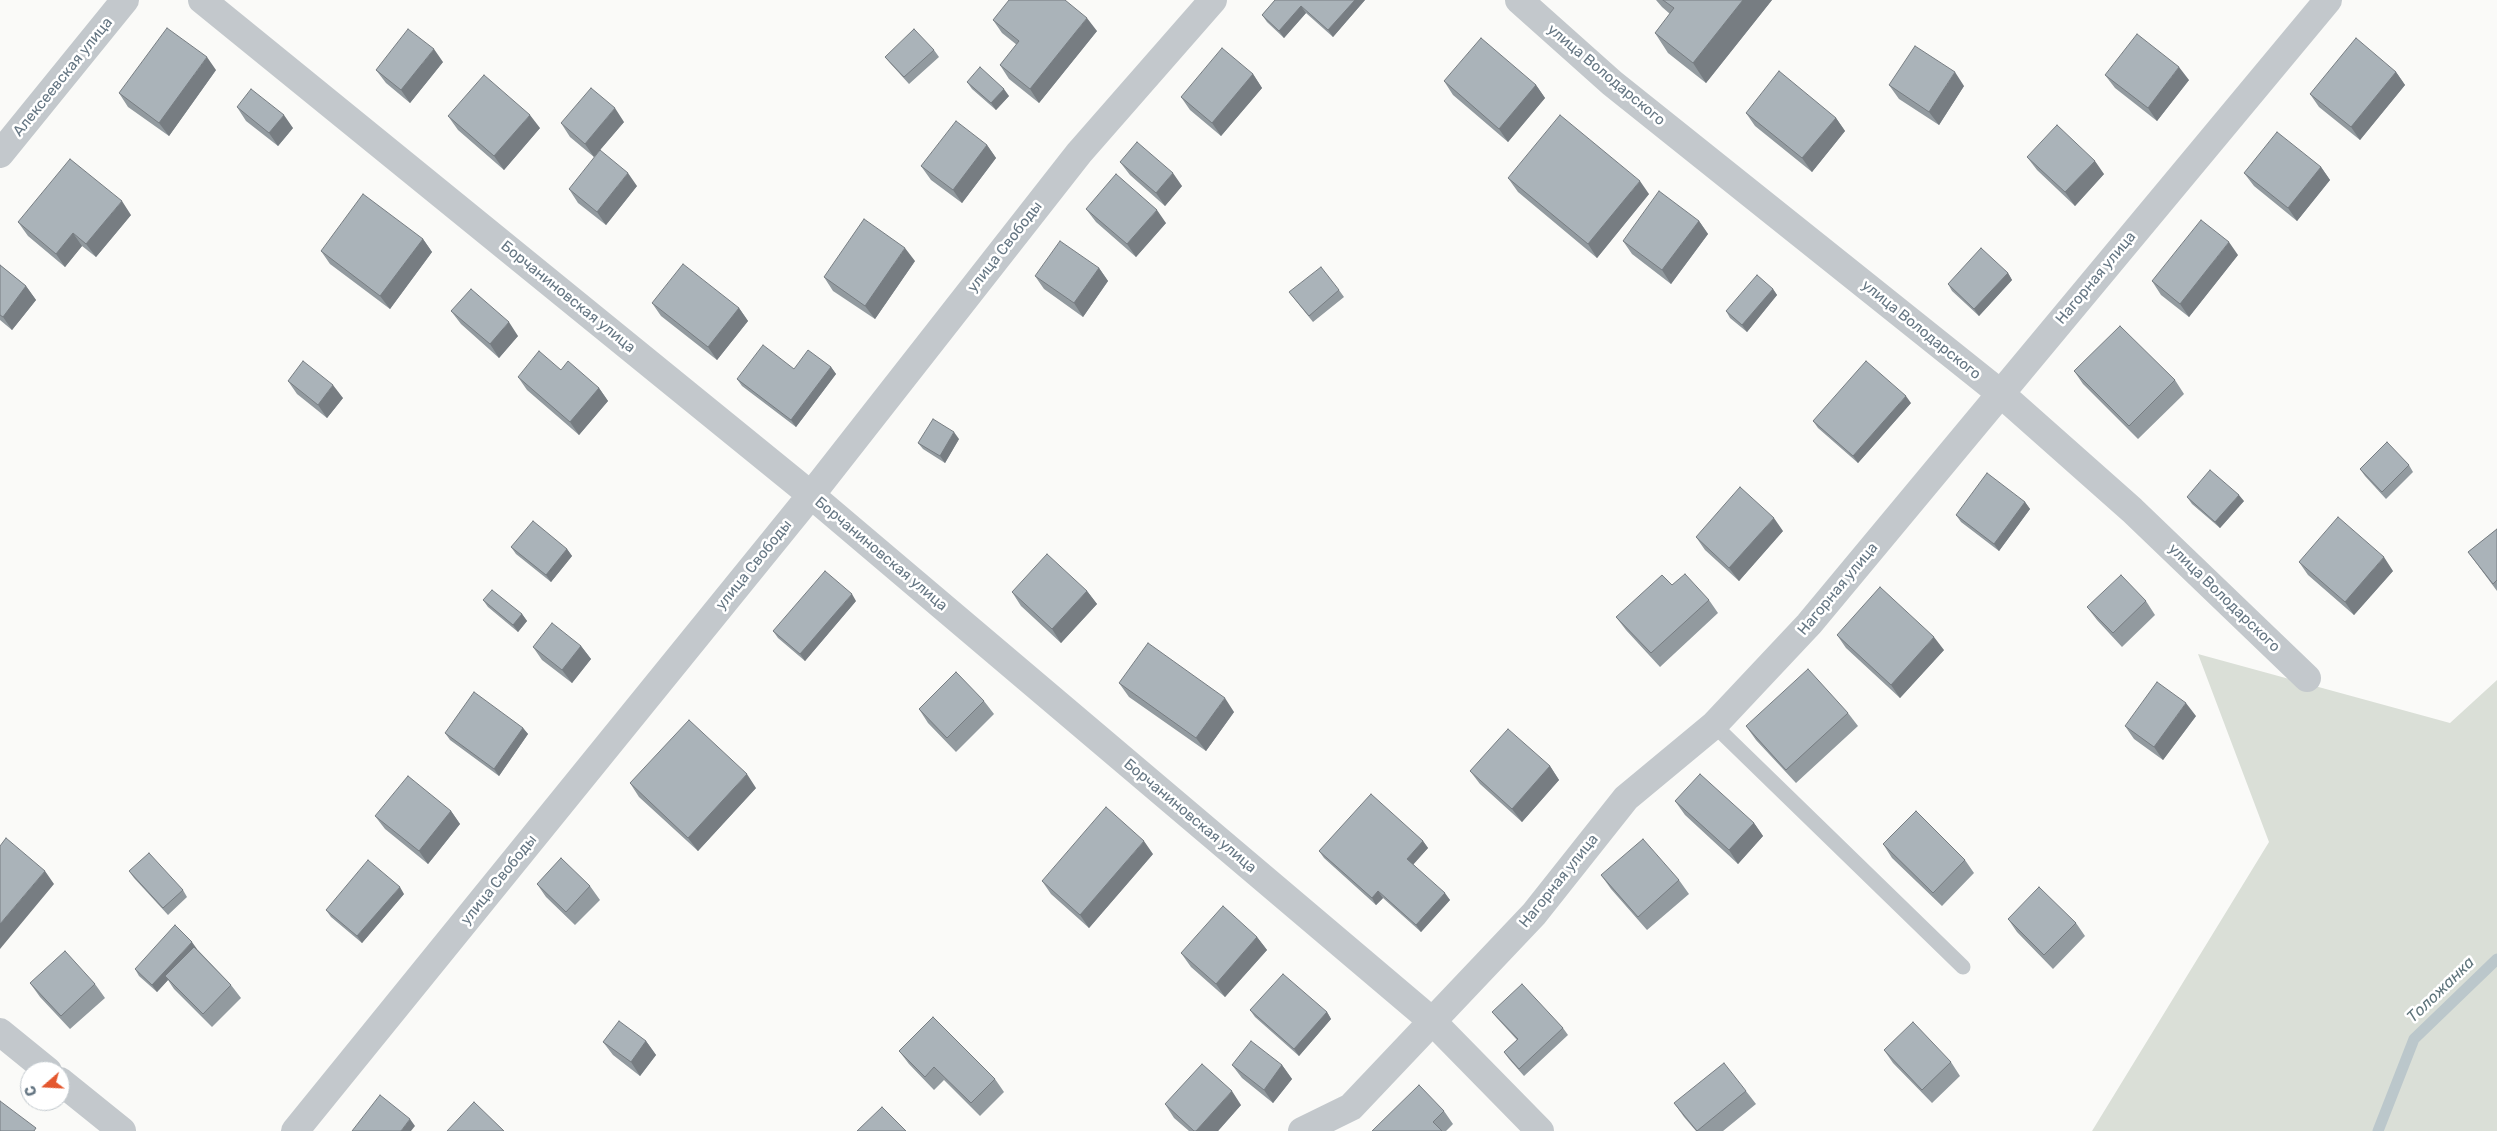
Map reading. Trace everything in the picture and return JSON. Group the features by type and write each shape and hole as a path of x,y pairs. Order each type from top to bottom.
{"street":[{"name":"Алексеевская улица","path":"0,154 125,0"},
{"name":"Борчаниновская улица","path":"202,0 812,495 1432,1021 1540,1131"},
{"name":"улица Свободы","path":"295,1131 812,495 1079,153 1213,0"},
{"name":"улица Володарского","path":"1519,0 1612,83 2000,393 2132,510 2307,678"},
{"name":"Нагорная улица","path":"1302,1131 1351,1107 1534,914 1626,798 1714,725 1810,624 2328,0"},
{"path":"0,1032 36,1061"},
{"path":"70,1088 122,1131"}],"lane":[{"path":"1714,725 1962,967"}],"shaded area":[{"path":"2198,654 2450,723 2497,680 2497,1131 2092,1131 2269,842"}],"building":[{"path":"1009,0 1065,0 1087,18 1030,89 1000,65 1019,41 993,20"},
{"path":"1275,0 1355,0 1328,30 1301,6 1279,31 1262,15"},
{"path":"1663,0 1743,0 1693,63 1655,33 1674,8"},
{"path":"167,28 207,57 159,123 119,93"},
{"path":"408,29 434,49 401,90 376,70"},
{"path":"914,29 934,50 904,77 885,57"},
{"path":"2137,34 2179,67 2148,108 2105,75"},
{"path":"1481,38 1536,85 1499,129 1444,81"},
{"path":"2356,38 2396,72 2351,127 2310,94"},
{"path":"1915,46 1955,72 1929,112 1889,85"},
{"path":"1222,48 1253,74 1212,123 1181,97"},
{"path":"980,67 1004,89 991,103 967,82"},
{"path":"1779,71 1836,118 1802,158 1746,113"},
{"path":"484,75 530,115 494,156 448,116"},
{"path":"591,88 615,108 585,144 561,123"},
{"path":"251,89 284,115 269,133 237,107"},
{"path":"1560,115 1640,181 1588,244 1508,178"},
{"path":"956,121 987,145 953,190 921,166"},
{"path":"2057,125 2095,161 2065,192 2027,157"},
{"path":"2277,132 2321,167 2288,208 2244,173"},
{"path":"1137,142 1173,173 1156,193 1120,162"},
{"path":"600,150 628,173 597,212 569,189"},
{"path":"70,159 122,201 86,244 73,233 56,254 18,222"},
{"path":"1116,174 1157,210 1127,244 1086,209"},
{"path":"1659,191 1699,221 1662,270 1623,241"},
{"path":"363,194 423,239 380,296 321,251"},
{"path":"864,219 905,248 865,306 824,277"},
{"path":"2201,220 2229,242 2180,304 2152,281"},
{"path":"1060,241 1099,268 1074,303 1035,276"},
{"path":"1981,248 2008,273 1974,309 1948,284"},
{"path":"683,264 739,308 708,347 652,303"},
{"path":"0,265 26,286 3,317 0,315"},
{"path":"1321,267 1339,290 1309,316 1289,292"},
{"path":"1757,275 1773,289 1742,325 1726,311"},
{"path":"471,289 509,322 490,344 451,311"},
{"path":"2120,326 2175,380 2129,426 2074,371"},
{"path":"763,345 794,369 808,350 831,367 791,420 737,379"},
{"path":"539,351 561,370 568,361 599,388 570,422 518,377"},
{"path":"303,361 333,385 318,405 288,381"},
{"path":"1866,361 1906,396 1853,456 1813,421"},
{"path":"933,419 954,432 940,456 918,443"},
{"path":"2387,442 2409,465 2382,492 2360,469"},
{"path":"2210,470 2239,495 2215,522 2187,497"},
{"path":"1987,473 2025,502 1994,544 1956,515"},
{"path":"1740,487 1774,518 1729,568 1696,537"},
{"path":"2338,517 2384,557 2345,602 2299,562"},
{"path":"533,521 567,549 546,575 511,547"},
{"path":"2497,529 2497,580 2493,584 2468,552"},
{"path":"1047,554 1087,591 1052,629 1012,592"},
{"path":"825,571 852,594 800,654 773,631"},
{"path":"1685,574 1709,600 1651,653 1616,617 1662,575 1672,585"},
{"path":"2121,575 2146,601 2113,633 2087,607"},
{"path":"1880,587 1934,637 1891,685 1837,635"},
{"path":"492,590 522,614 513,625 483,600"},
{"path":"552,623 581,646 562,670 533,647"},
{"path":"1148,643 1225,698 1196,738 1119,683"},
{"path":"1808,669 1848,713 1786,770 1746,726"},
{"path":"956,672 984,701 947,738 919,709"},
{"path":"2157,682 2186,703 2154,747 2125,726"},
{"path":"474,692 523,728 494,769 445,733"},
{"path":"689,720 747,774 688,838 630,783"},
{"path":"1508,729 1550,766 1512,809 1470,771"},
{"path":"1700,774 1754,823 1729,850 1675,801"},
{"path":"408,776 451,811 419,851 375,816"},
{"path":"1371,794 1423,841 1407,859 1445,893 1416,925 1378,891 1372,898 1319,851"},
{"path":"1106,807 1144,841 1080,915 1042,881"},
{"path":"1916,811 1965,860 1933,893 1883,844"},
{"path":"6,838 45,871 0,924 0,846"},
{"path":"1643,839 1679,880 1638,917 1601,875"},
{"path":"149,853 183,890 163,908 129,871"},
{"path":"561,858 590,886 566,912 537,884"},
{"path":"368,860 400,887 357,936 326,910"},
{"path":"2039,887 2076,923 2044,955 2008,919"},
{"path":"1223,906 1257,937 1216,984 1181,953"},
{"path":"175,925 192,942 152,985 135,969"},
{"path":"194,947 231,985 203,1014 165,976"},
{"path":"65,951 95,984 61,1016 30,983"},
{"path":"1283,974 1327,1012 1294,1049 1250,1010"},
{"path":"1522,984 1563,1028 1519,1069 1504,1052 1518,1039 1492,1012"},
{"path":"933,1017 995,1079 971,1103 934,1067 925,1077 899,1051"},
{"path":"619,1021 646,1041 631,1062 603,1042"},
{"path":"1913,1022 1951,1062 1922,1090 1884,1050"},
{"path":"1251,1041 1282,1065 1264,1090 1232,1065"},
{"path":"1724,1063 1746,1091 1697,1131 1674,1103"},
{"path":"1202,1064 1232,1091 1194,1131 1165,1104"},
{"path":"1419,1085 1444,1111 1433,1122 1442,1131 1372,1131"},
{"path":"380,1095 410,1119 401,1131 352,1131"},
{"path":"0,1101 36,1128 34,1131 0,1131"},
{"path":"474,1102 504,1131 447,1131"},
{"path":"882,1107 906,1131 857,1131"}],"waterway":[{"name":"Толожанка","path":"2378,1131 2414,1039 2497,959"}]}
